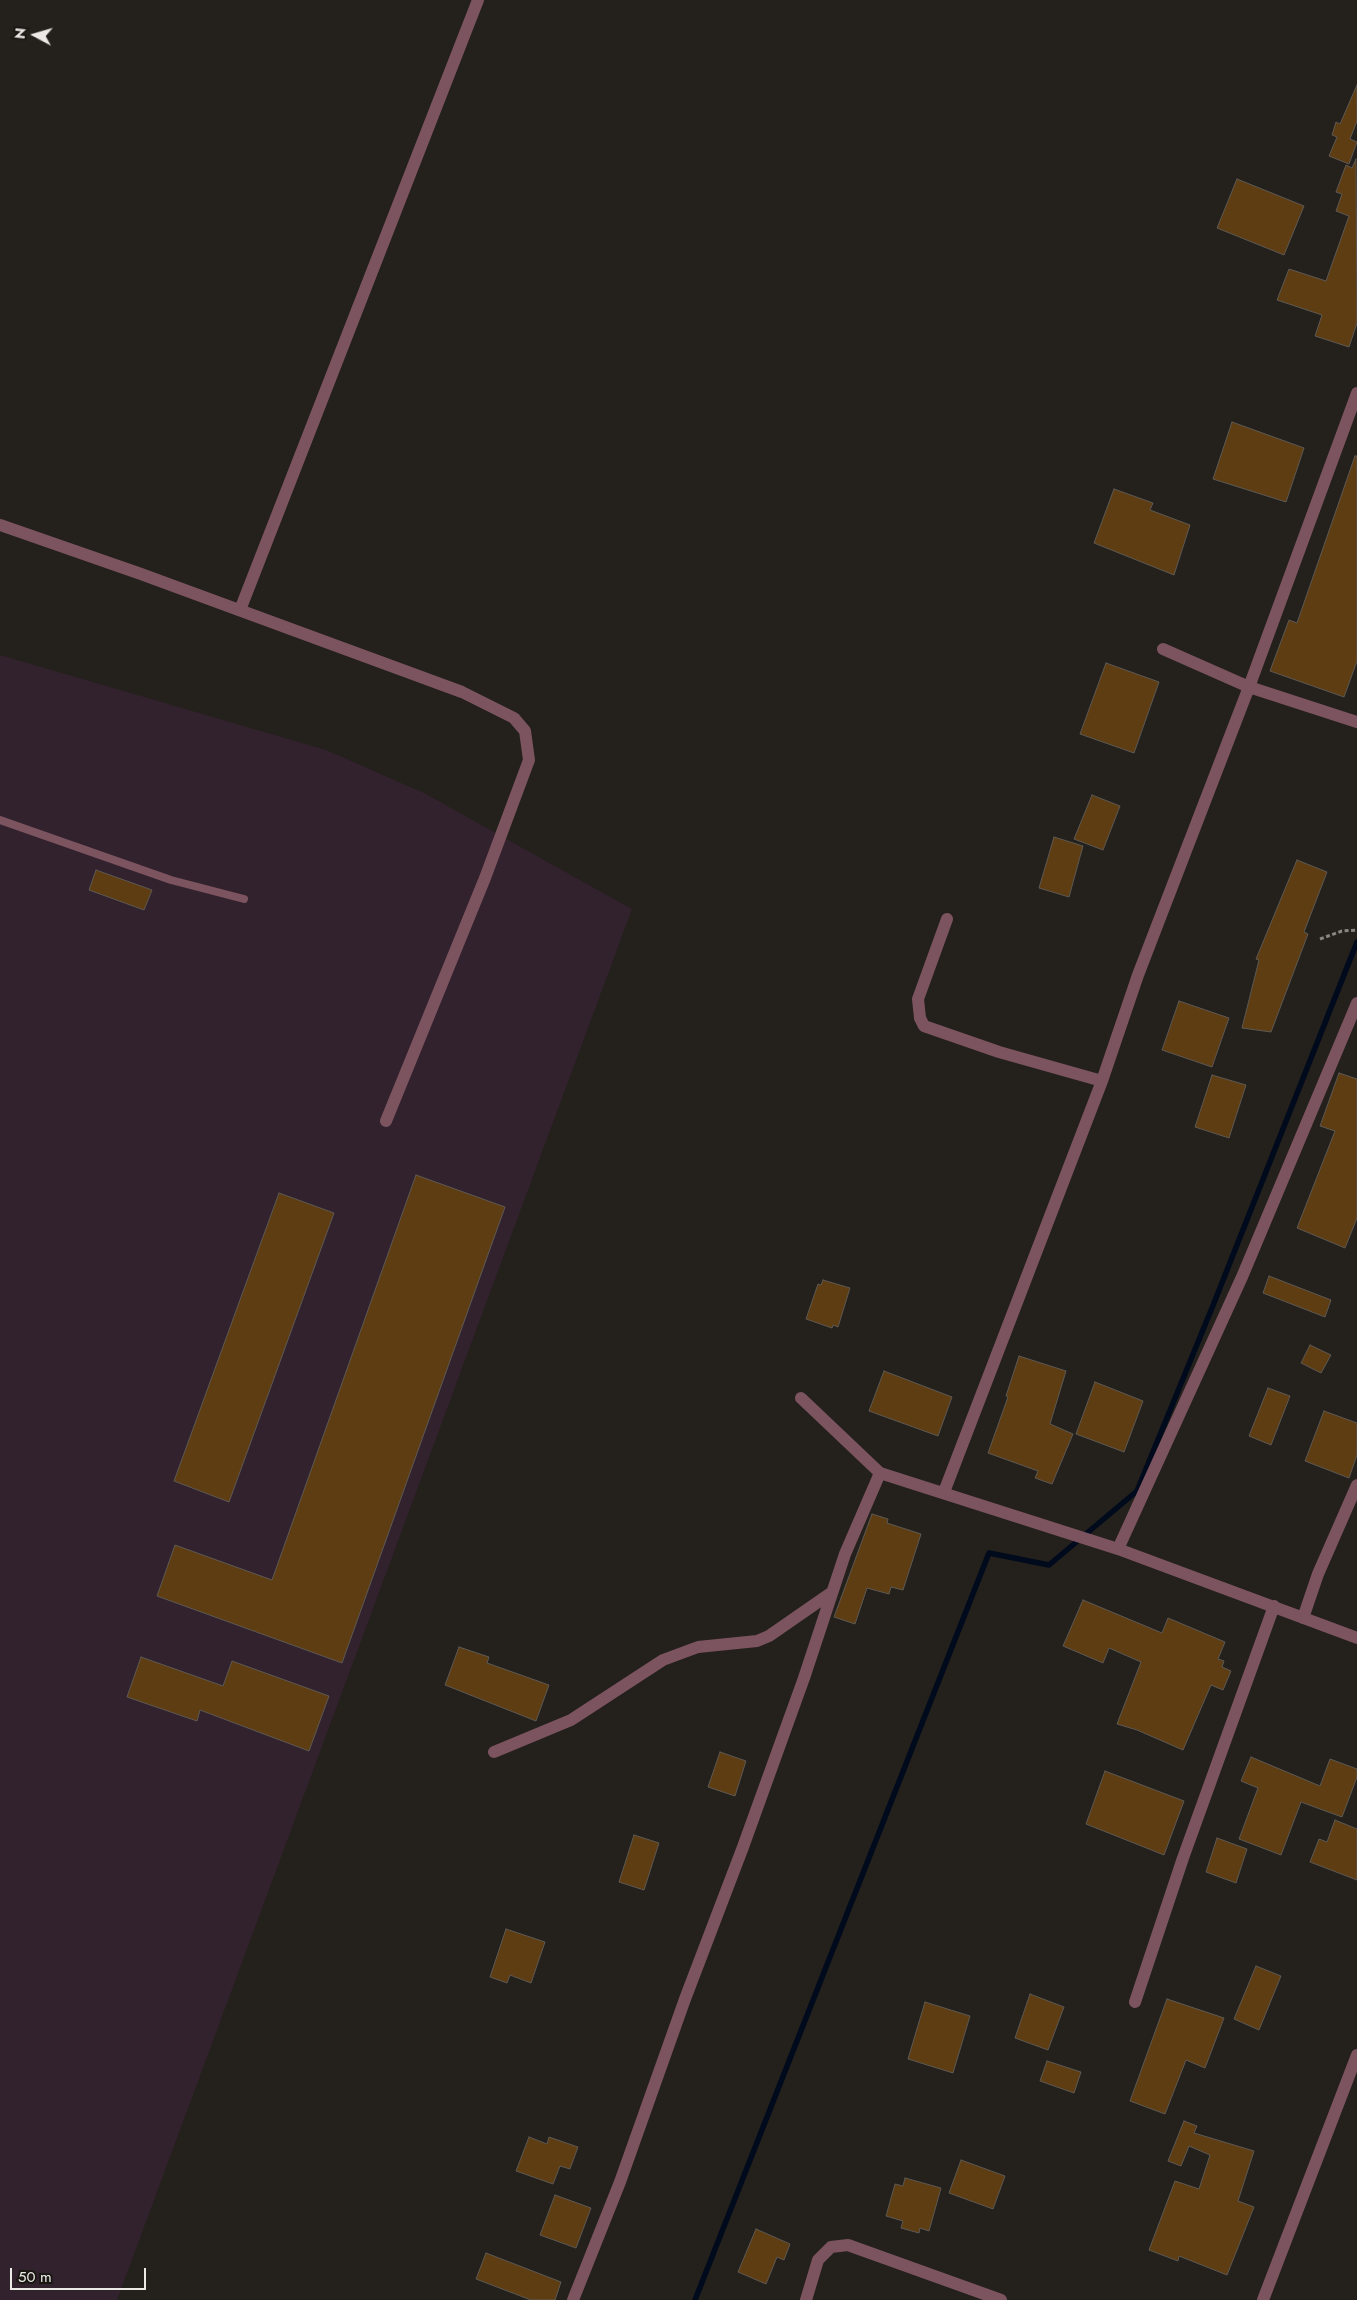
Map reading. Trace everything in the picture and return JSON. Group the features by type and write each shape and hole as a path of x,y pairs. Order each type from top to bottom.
{"street":[{"path":"240,610 478,0"},
{"path":"944,1492 1102,1081 1138,975 1249,687 1357,393"},
{"path":"0,525 240,610 462,692 514,718 525,731 529,760 485,878 386,1121"},
{"path":"1163,649 1249,687 1357,722"},
{"path":"947,919 918,999 920,1018 924,1026 999,1052 1102,1081"},
{"path":"1118,1550 1242,1277 1357,1003"},
{"path":"801,1398 880,1474 944,1492 1118,1550 1357,1638"},
{"path":"574,2300 620,2182 685,1999 743,1847 804,1678 845,1554 880,1474"},
{"path":"1303,1618 1318,1574 1357,1485"},
{"path":"494,1752 570,1720 663,1660 698,1648 757,1641 769,1636 831,1593"},
{"path":"1135,2002 1183,1858 1274,1606"},
{"path":"1263,2300 1357,2055"},
{"path":"806,2300 818,2260 831,2247 848,2245 1001,2300"}],"lane":[{"path":"0,820 171,880 244,899"}],"path":[{"path":"1320,938 1357,930"}],"shaded area":[{"path":"0,655 326,750 424,793 632,909 117,2300 0,2300"}],"building":[{"path":"1357,85 1357,121 1350,139 1357,142 1349,164 1329,156 1337,137 1332,135 1336,122 1340,124"},
{"path":"1356,159 1357,323 1349,347 1315,336 1322,315 1277,300 1289,269 1326,281 1349,216 1336,211 1342,194 1336,192 1346,165 1352,168"},
{"path":"1237,179 1304,206 1284,255 1217,228"},
{"path":"1232,422 1304,448 1286,502 1213,479"},
{"path":"1355,456 1357,456 1357,661 1344,697 1270,671 1289,620 1297,623"},
{"path":"1114,489 1153,503 1150,510 1190,525 1174,575 1094,543"},
{"path":"1106,663 1159,682 1134,753 1080,734"},
{"path":"1092,795 1120,806 1103,850 1074,839"},
{"path":"1054,837 1083,846 1069,897 1039,888"},
{"path":"1297,860 1327,872 1304,932 1308,934 1271,1032 1242,1028 1259,960 1256,959"},
{"path":"96,870 152,890 144,910 89,890"},
{"path":"1179,1001 1229,1018 1212,1067 1162,1050"},
{"path":"1339,1073 1357,1079 1357,1218 1345,1248 1297,1228 1335,1131 1320,1126"},
{"path":"1212,1075 1246,1085 1229,1138 1195,1127"},
{"path":"416,1175 505,1207 342,1663 157,1596 175,1545 272,1580"},
{"path":"279,1193 334,1213 229,1502 174,1481"},
{"path":"1269,1276 1331,1300 1325,1317 1263,1293"},
{"path":"823,1280 850,1288 838,1327 833,1325 832,1328 806,1319 818,1284 821,1285"},
{"path":"1310,1345 1331,1355 1321,1373 1301,1363"},
{"path":"1019,1356 1066,1371 1050,1424 1073,1434 1052,1484 1035,1478 1038,1471 988,1453 1008,1397 1006,1396"},
{"path":"884,1371 952,1397 938,1436 869,1411"},
{"path":"1095,1382 1143,1401 1124,1452 1076,1434"},
{"path":"1268,1388 1290,1396 1271,1445 1249,1436"},
{"path":"1324,1411 1357,1423 1357,1455 1349,1478 1305,1461"},
{"path":"872,1514 888,1519 887,1523 921,1534 903,1590 891,1587 889,1594 867,1588 855,1624 834,1617"},
{"path":"1083,1600 1162,1633 1168,1618 1225,1642 1218,1659 1224,1661 1222,1667 1231,1671 1223,1690 1211,1685 1183,1750 1137,1730 1117,1724 1141,1662 1109,1648 1103,1663 1063,1646"},
{"path":"459,1647 489,1657 487,1663 549,1685 536,1721 445,1685"},
{"path":"141,1657 223,1686 232,1661 329,1696 309,1751 200,1710 197,1721 127,1697"},
{"path":"720,1752 746,1761 735,1796 708,1787"},
{"path":"1251,1757 1320,1786 1330,1759 1357,1769 1357,1777 1342,1817 1301,1802 1281,1855 1239,1839 1258,1788 1241,1781"},
{"path":"1105,1771 1184,1801 1164,1855 1086,1824"},
{"path":"1335,1820 1357,1829 1357,1880 1310,1862 1319,1839 1327,1842"},
{"path":"634,1835 659,1843 644,1890 619,1882"},
{"path":"1217,1838 1247,1849 1236,1883 1206,1872"},
{"path":"506,1929 545,1942 531,1983 510,1975 507,1983 490,1977"},
{"path":"1256,1966 1281,1976 1259,2030 1234,2019"},
{"path":"1030,1994 1064,2007 1048,2050 1015,2038"},
{"path":"1167,1999 1224,2018 1205,2068 1186,2060 1165,2114 1130,2101"},
{"path":"925,2002 970,2016 953,2073 908,2059"},
{"path":"1047,2061 1081,2072 1074,2093 1040,2081"},
{"path":"1184,2121 1197,2126 1194,2133 1254,2151 1238,2201 1254,2207 1227,2275 1179,2256 1178,2261 1149,2250 1175,2181 1199,2189 1210,2155 1189,2146 1181,2166 1168,2161"},
{"path":"529,2137 547,2144 549,2137 578,2147 570,2169 560,2166 553,2184 516,2171"},
{"path":"961,2160 1005,2176 993,2209 949,2193"},
{"path":"905,2178 941,2188 929,2231 920,2228 919,2233 901,2228 903,2221 886,2216 895,2184 903,2186"},
{"path":"555,2195 591,2208 576,2248 540,2235"},
{"path":"756,2229 790,2244 784,2260 777,2257 766,2284 738,2272"},
{"path":"486,2253 561,2282 555,2300 531,2300 476,2279"}],"waterway":[{"path":"695,2300 989,1553 1049,1565 1137,1491 1214,1303 1357,942"}]}
